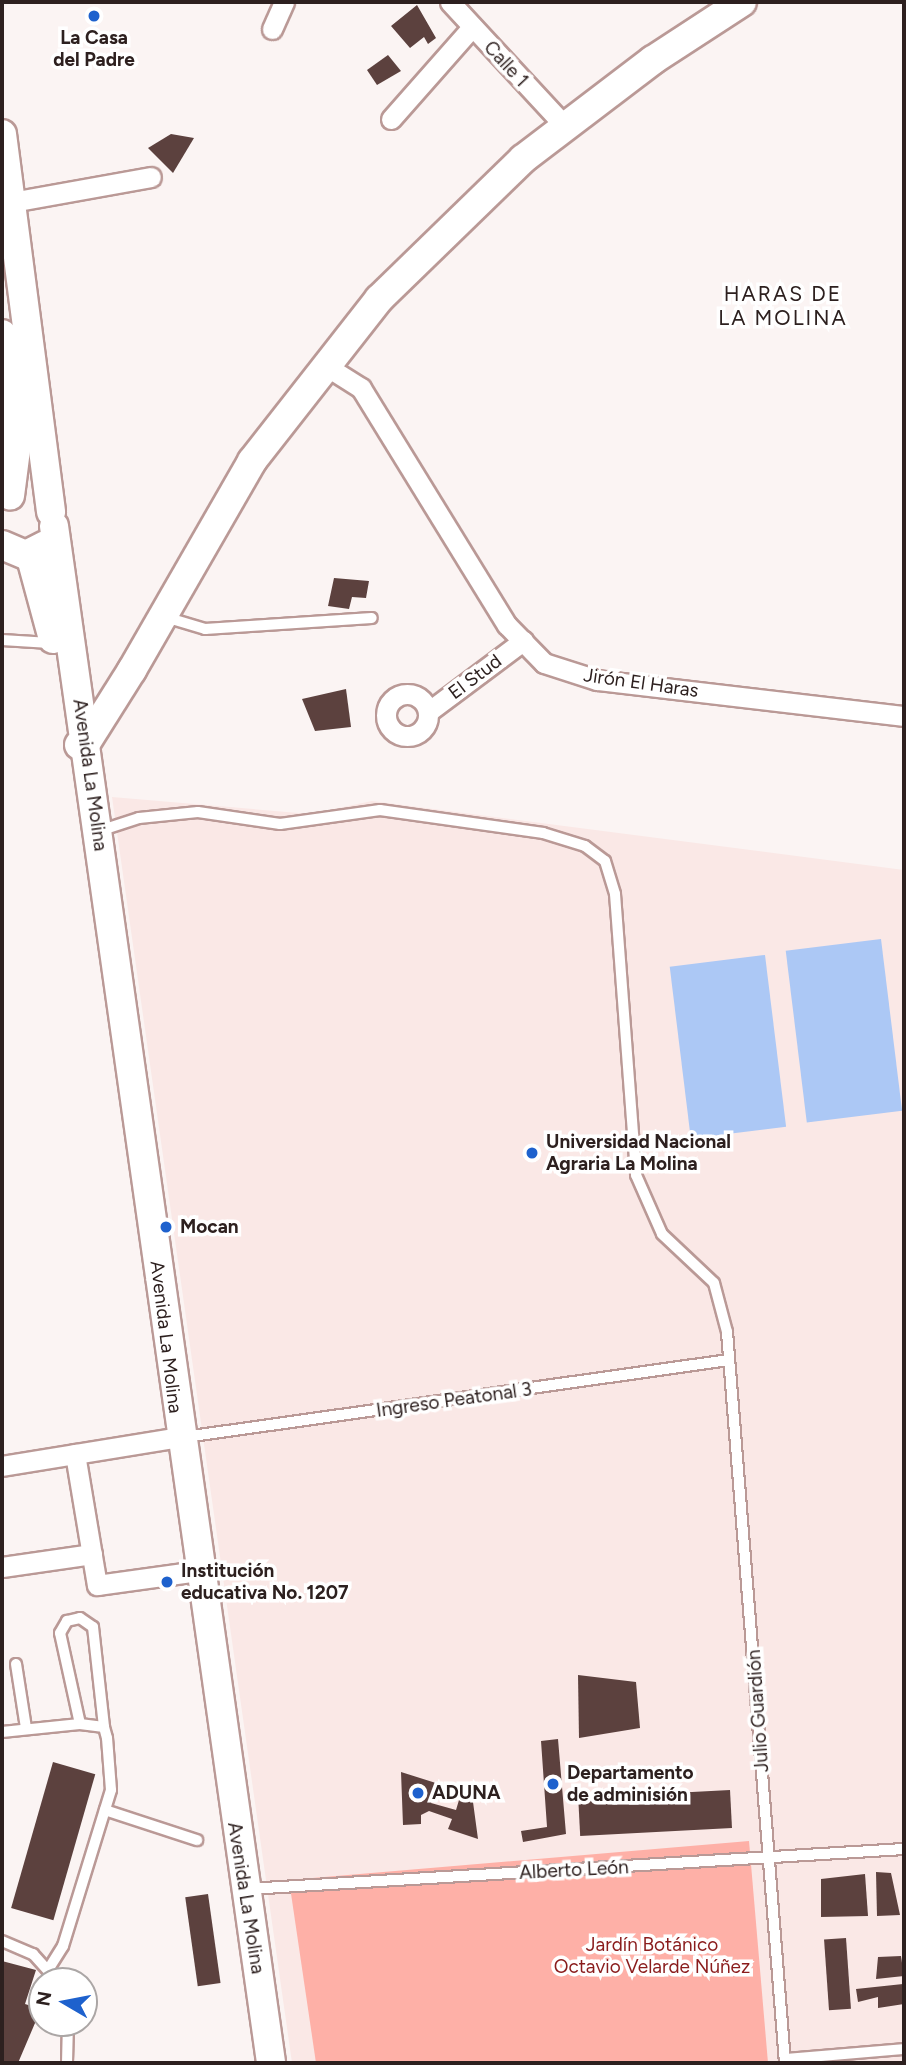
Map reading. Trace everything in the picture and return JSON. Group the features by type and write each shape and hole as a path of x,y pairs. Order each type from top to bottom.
{"main road":[{"path":"79,741 132,670 232,491 323,364 445,230 564,125 742,2"},
{"name":"Avenida La Molina","path":"2,134 77,681 79,741 255,2063"},
{"path":"2,334 17,442 6,499 36,495 53,519 44,547 12,553"},
{"name":"Avenida La Molina","path":"12,553 54,643 99,832 172,1438"},
{"path":"77,681 102,688 132,670"},
{"name":"Avenida La Molina","path":"190,1572 271,2063"}],"street":[{"path":"272,29 284,2"},
{"name":"Calle 1","path":"450,2 564,125"},
{"path":"391,119 472,27"},
{"path":"12,202 151,177"},
{"name":"Jirón El Haras","path":"323,364 361,388 392,431 523,640 544,663 597,680 904,716"},
{"name":"El Stud","path":"428,712 523,640"},
{"path":"2,1466 172,1438"},
{"path":"75,1454 97,1585 190,1572"},
{"path":"2,1567 92,1554"}],"lane":[{"path":"160,616 205,629 372,618"},
{"path":"2,640 54,643"},
{"name":"Julio Guardión","path":"99,832 139,818 198,812 280,824 380,810 543,832 585,846 605,861 615,894 636,1175 662,1234 714,1283 729,1360 785,2061"},
{"name":"Ingreso Peatonal 3","path":"172,1438 729,1360"},
{"path":"2,1941 50,1967 63,1946 105,1810 111,1778 93,1627 73,1619 60,1633 80,1724"},
{"path":"16,1664 26,1728"},
{"path":"2,1731 80,1724 104,1727"},
{"path":"105,1810 197,1840"},
{"name":"Alberto León","path":"244,1889 904,1849"},
{"path":"67,2063 68,2037"},
{"path":"785,2061 904,2049"}],"shaded area":[{"name":"Universidad Nacional Agraria La Molina","path":"112,797 310,814 372,801 904,870 904,2063 292,2063"}],"green space":[{"name":"Jardín Botánico Octavio Velarde Núñez","path":"749,1841 768,2063 316,2063 289,1880"}],"water":[{"path":"881,939 902,1111 807,1122 786,951"},
{"path":"765,955 786,1127 691,1138 670,967"}],"building":[{"path":"417,5 436,38 428,44 424,37 410,48 391,26"},
{"path":"388,55 401,71 377,85 367,70"},
{"path":"171,134 194,138 173,173 148,148"},
{"path":"334,578 369,581 366,598 352,597 349,609 328,606"},
{"path":"346,689 351,727 315,731 302,699"},
{"path":"578,1675 636,1682 640,1728 579,1738"},
{"name":"Departamento de adminisión","path":"558,1739 566,1834 523,1842 521,1831 547,1827 541,1741"},
{"path":"53,1762 95,1774 53,1920 11,1908"},
{"path":"401,1772 439,1784 431,1803 456,1810 459,1800 473,1802 478,1839 448,1829 452,1819 429,1811 421,1815 421,1824 403,1825"},
{"path":"730,1790 732,1828 580,1836 578,1798"},
{"path":"876,1872 891,1873 900,1915 877,1916"},
{"path":"865,1874 868,1916 821,1917 821,1879"},
{"path":"208,1894 221,1983 198,1986 185,1897"},
{"path":"846,1938 851,2009 829,2010 824,1940"},
{"path":"901,1956 904,1976 876,1979 878,1957"},
{"path":"2,1961 28,1968 28,1995 25,2004 28,2005 29,2037 18,2063 2,2063"},
{"path":"903,1984 904,2004 878,2008 878,1997 858,2002 856,1989"}],"place":[{"name":"La Casa del Padre","path":"94,16"},
{"name":"Universidad Nacional Agraria La Molina","path":"532,1153"},
{"name":"Mocan","path":"166,1227"},
{"name":"Institución educativa No. 1207","path":"167,1582"},
{"name":"Departamento de adminisión","path":"553,1784"},
{"name":"ADUNA","path":"418,1793"}],"district":[{"name":"HARAS DE LA MOLINA","path":"783,306"}]}
